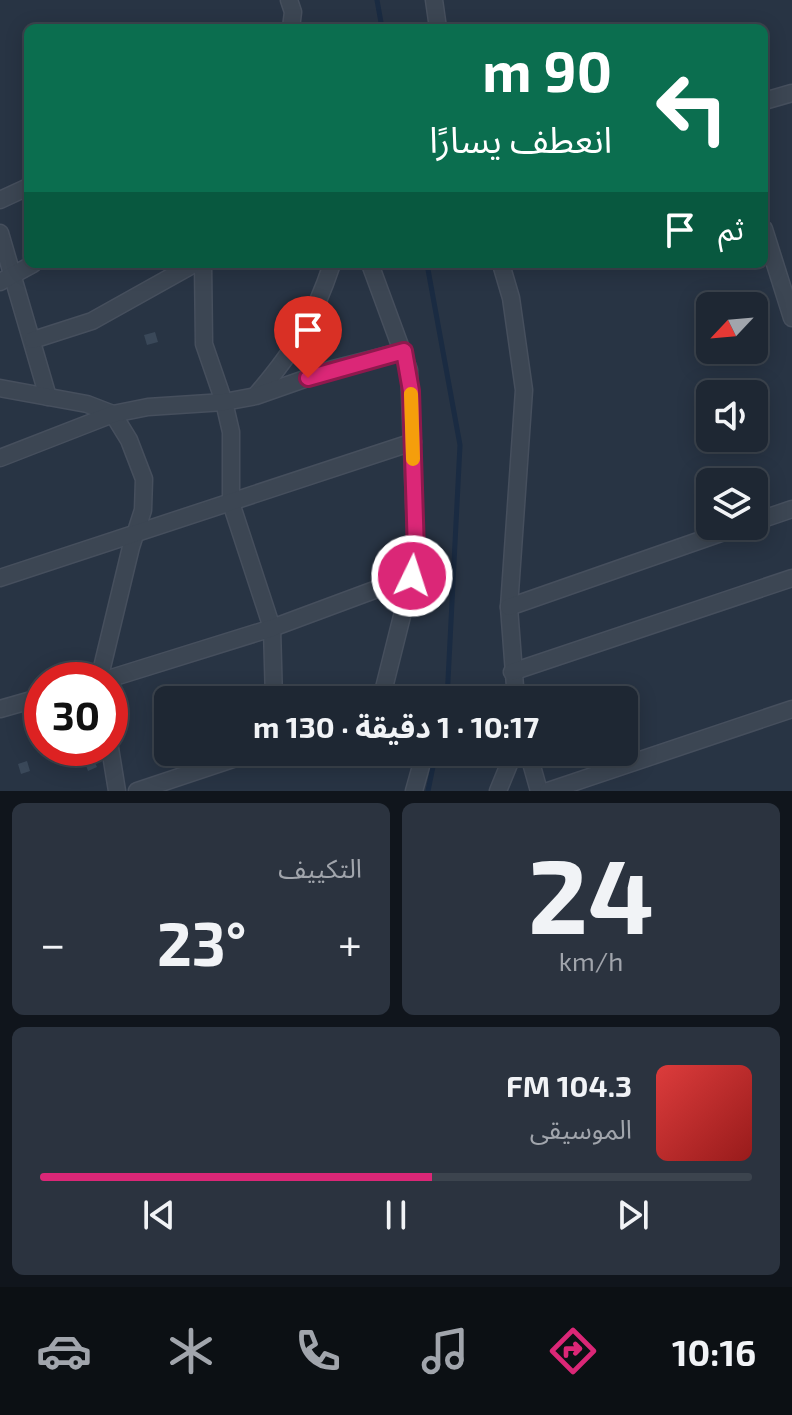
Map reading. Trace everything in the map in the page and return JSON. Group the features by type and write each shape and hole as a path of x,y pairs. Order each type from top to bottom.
{"street":[{"path":"434,0 437,24"},
{"path":"768,100 792,93"},
{"path":"0,200 24,189"},
{"path":"0,233 7,278 33,340 48,397"},
{"path":"768,242 792,318"},
{"path":"7,278 26,268"},
{"path":"33,340 92,321 187,268"},
{"path":"203,268 204,344 231,432 231,503 272,628 274,686"},
{"path":"256,396 290,355 307,327 330,268"},
{"path":"372,268 404,351 410,380 413,442 416,552 384,686"},
{"path":"502,268 511,298 524,390 509,607 514,686"},
{"path":"0,458 113,414 148,407 224,402 256,396 333,369 404,351"},
{"path":"0,388 87,404 113,414 129,440 144,479 143,510 106,662"},
{"path":"0,578 413,442"},
{"path":"768,517 792,509"},
{"path":"509,607 701,540"},
{"path":"128,672 272,628 412,576"},
{"path":"512,672 792,578"},
{"path":"0,709 24,702"},
{"path":"548,791 792,709"},
{"path":"113,766 117,791"},
{"path":"137,791 212,766"},
{"path":"414,791 421,766"},
{"path":"498,791 508,766"},
{"path":"532,766 539,791"}],"building":[{"path":"155,332 158,342 147,345 144,335"},
{"path":"24,762 30,771 21,774 18,764"}],"waterway":[{"path":"377,0 381,24"},
{"path":"428,268 460,445 448,686"},
{"path":"428,791 433,766"}],"slow traffic":[{"path":"411,394 413,459"}],"route":[{"path":"308,378 404,351 411,391 416,552 412,576"}]}
